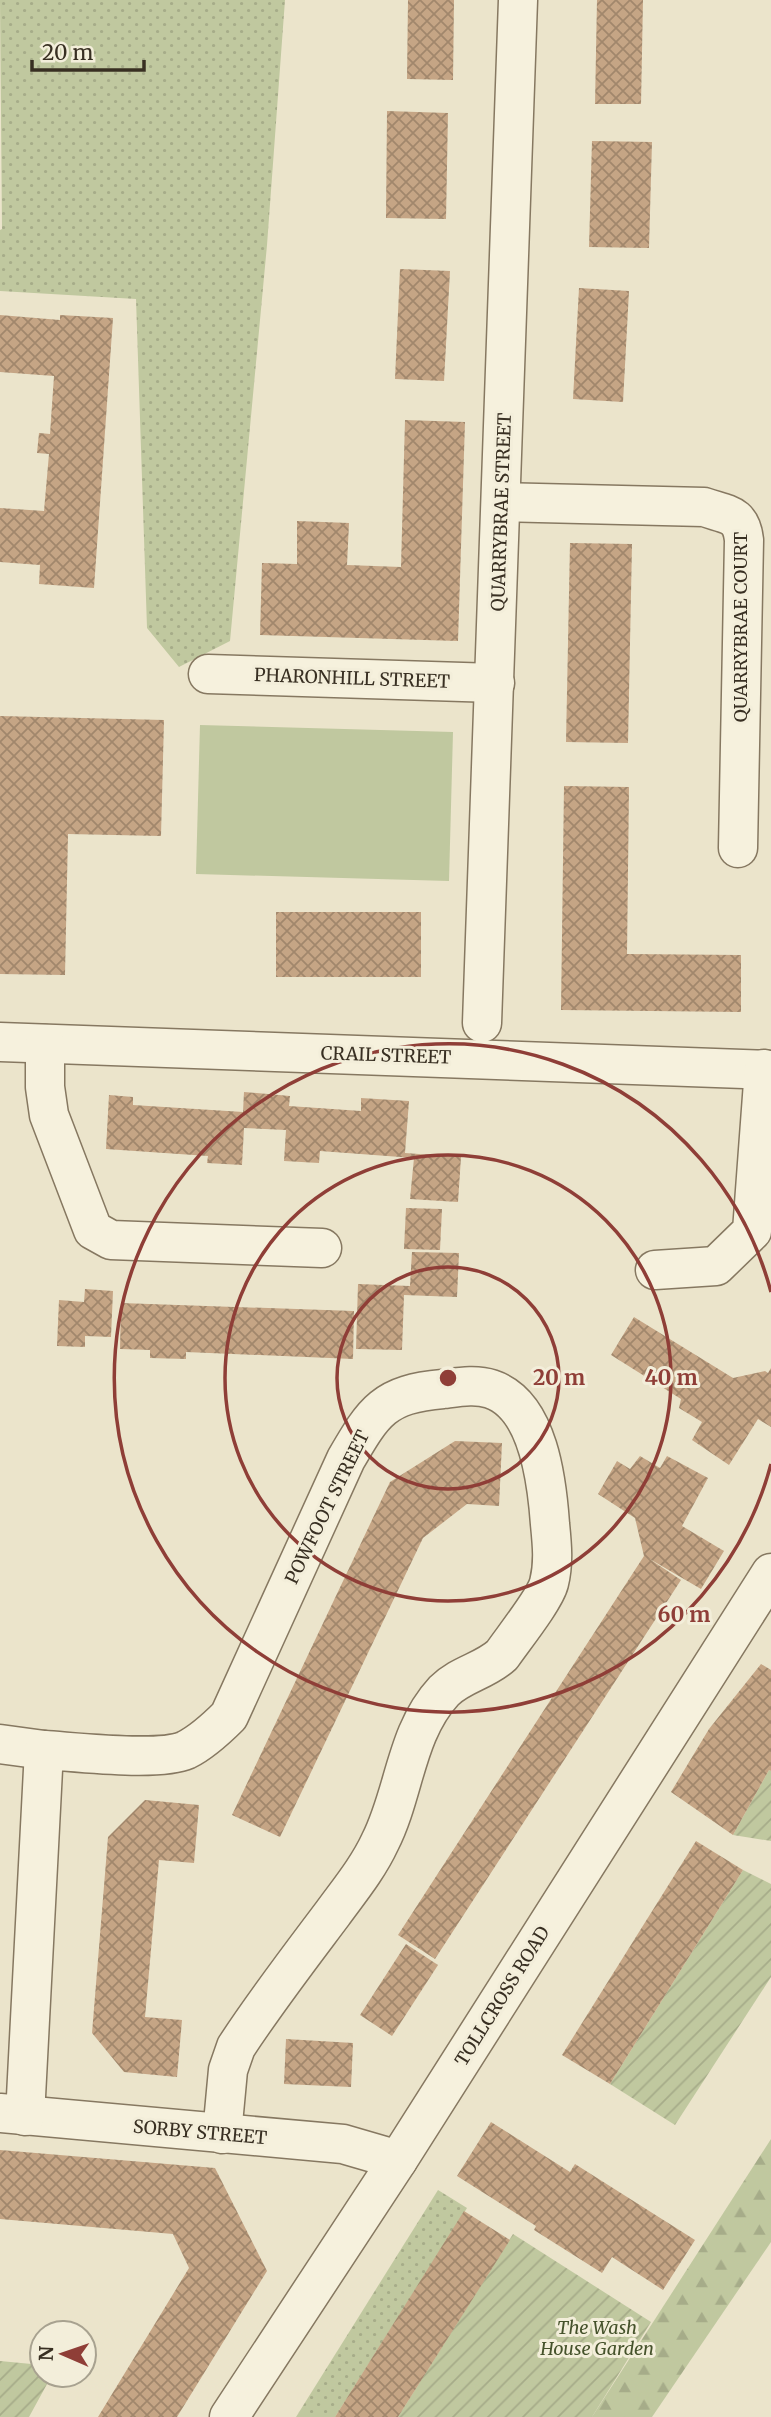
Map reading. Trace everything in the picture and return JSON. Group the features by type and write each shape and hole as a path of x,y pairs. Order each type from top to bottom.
{"street":[{"name":"QUARRYBRAE STREET","path":"482,1023 518,0"},
{"name":"QUARRYBRAE COURT","path":"502,502 704,508 733,516 742,525 744,540 738,848"},
{"name":"PHARONHILL STREET","path":"208,674 495,683"},
{"name":"CRAIL STREET","path":"0,1042 768,1069"},
{"path":"45,1044 44,1087 49,1115 93,1230 111,1240 322,1248"},
{"path":"655,1270 716,1266 752,1231 768,1069"},
{"name":"POWFOOT STREET","path":"0,1744 44,1750 160,1755 184,1750 208,1736 229,1716 346,1460 366,1424 383,1406 405,1394 474,1386 492,1389 508,1399 525,1418 547,1479 553,1558 548,1587 502,1655 493,1664 456,1681 433,1706 412,1742 395,1809 380,1844 236,2048 228,2070 222,2134"},
{"name":"TOLLCROSS ROAD","path":"229,2417 398,2160 771,1573"},
{"path":"12,2115 30,2045 44,1750"},
{"name":"SORBY STREET","path":"12,2115 343,2144 398,2160"}],"green space":[{"path":"0,0 285,0 267,245 230,641 179,667 147,628 136,299 0,291"},
{"path":"200,725 453,732 449,881 196,874"},
{"path":"769,1770 771,1841 733,1835"},
{"path":"743,1870 771,1884 771,1977 675,2125 610,2084"},
{"path":"771,2139 771,2242 652,2417 592,2417"},
{"path":"438,2190 467,2208 335,2417 296,2417"},
{"name":"The Wash House Garden","path":"513,2234 651,2322 592,2417 398,2417"},
{"path":"0,2361 28,2364 28,2389 44,2389 29,2417 0,2417"}],"building":[{"path":"408,0 454,0 453,80 407,79"},
{"path":"597,0 643,0 641,104 595,104"},
{"path":"387,111 448,113 446,219 386,218"},
{"path":"592,141 652,142 649,248 589,247"},
{"path":"400,269 450,271 444,381 395,379"},
{"path":"579,288 629,291 623,402 573,399"},
{"path":"0,315 60,320 60,315 113,318 94,588 39,584 40,565 0,562 0,508 44,511 49,454 37,453 39,433 50,434 54,376 0,372"},
{"path":"405,420 465,422 458,641 260,635 262,563 297,564 297,521 349,523 347,565 401,567"},
{"path":"570,543 632,544 628,743 566,742"},
{"path":"0,716 164,720 161,836 68,834 65,975 0,974"},
{"path":"564,786 629,787 627,954 741,955 741,1012 561,1010"},
{"path":"276,912 421,912 421,977 276,977"},
{"path":"244,1092 290,1096 289,1106 361,1111 361,1098 409,1101 405,1153 461,1157 458,1202 410,1199 414,1158 320,1151 319,1163 284,1161 286,1130 244,1128 242,1165 207,1163 208,1156 106,1149 109,1095 133,1097 133,1105 243,1112"},
{"path":"406,1208 442,1209 440,1250 404,1249"},
{"path":"412,1252 459,1253 457,1297 404,1295 402,1350 356,1349 358,1284 410,1286"},
{"path":"85,1289 113,1291 111,1337 85,1336 85,1347 57,1346 59,1300 84,1302"},
{"path":"121,1303 354,1311 353,1359 186,1352 186,1359 150,1358 150,1350 120,1349"},
{"path":"634,1317 733,1378 765,1371 768,1373 771,1368 771,1427 758,1419 729,1465 692,1440 702,1422 679,1408 681,1399 611,1355"},
{"path":"455,1441 502,1443 499,1506 467,1504 423,1538 280,1837 232,1815 390,1482"},
{"path":"640,1456 660,1468 667,1456 708,1478 682,1526 724,1551 701,1589 648,1558 681,1580 435,1959 398,1935 644,1556 635,1518 598,1494 617,1461 630,1469"},
{"path":"761,1664 771,1670 771,1771 769,1770 733,1835 671,1792 709,1729"},
{"path":"145,1800 199,1805 194,1863 159,1860 145,2017 182,2020 177,2077 124,2072 92,2033 108,1837"},
{"path":"696,1841 743,1870 610,2084 562,2055"},
{"path":"406,1944 438,1965 392,2036 360,2015"},
{"path":"286,2039 353,2043 351,2087 284,2084"},
{"path":"491,2122 570,2172 575,2164 695,2240 663,2290 612,2257 602,2273 534,2230 536,2226 457,2176"},
{"path":"0,2150 215,2168 267,2271 177,2417 98,2417 189,2268 173,2234 0,2219"},
{"path":"464,2211 510,2240 398,2417 335,2417"}]}
